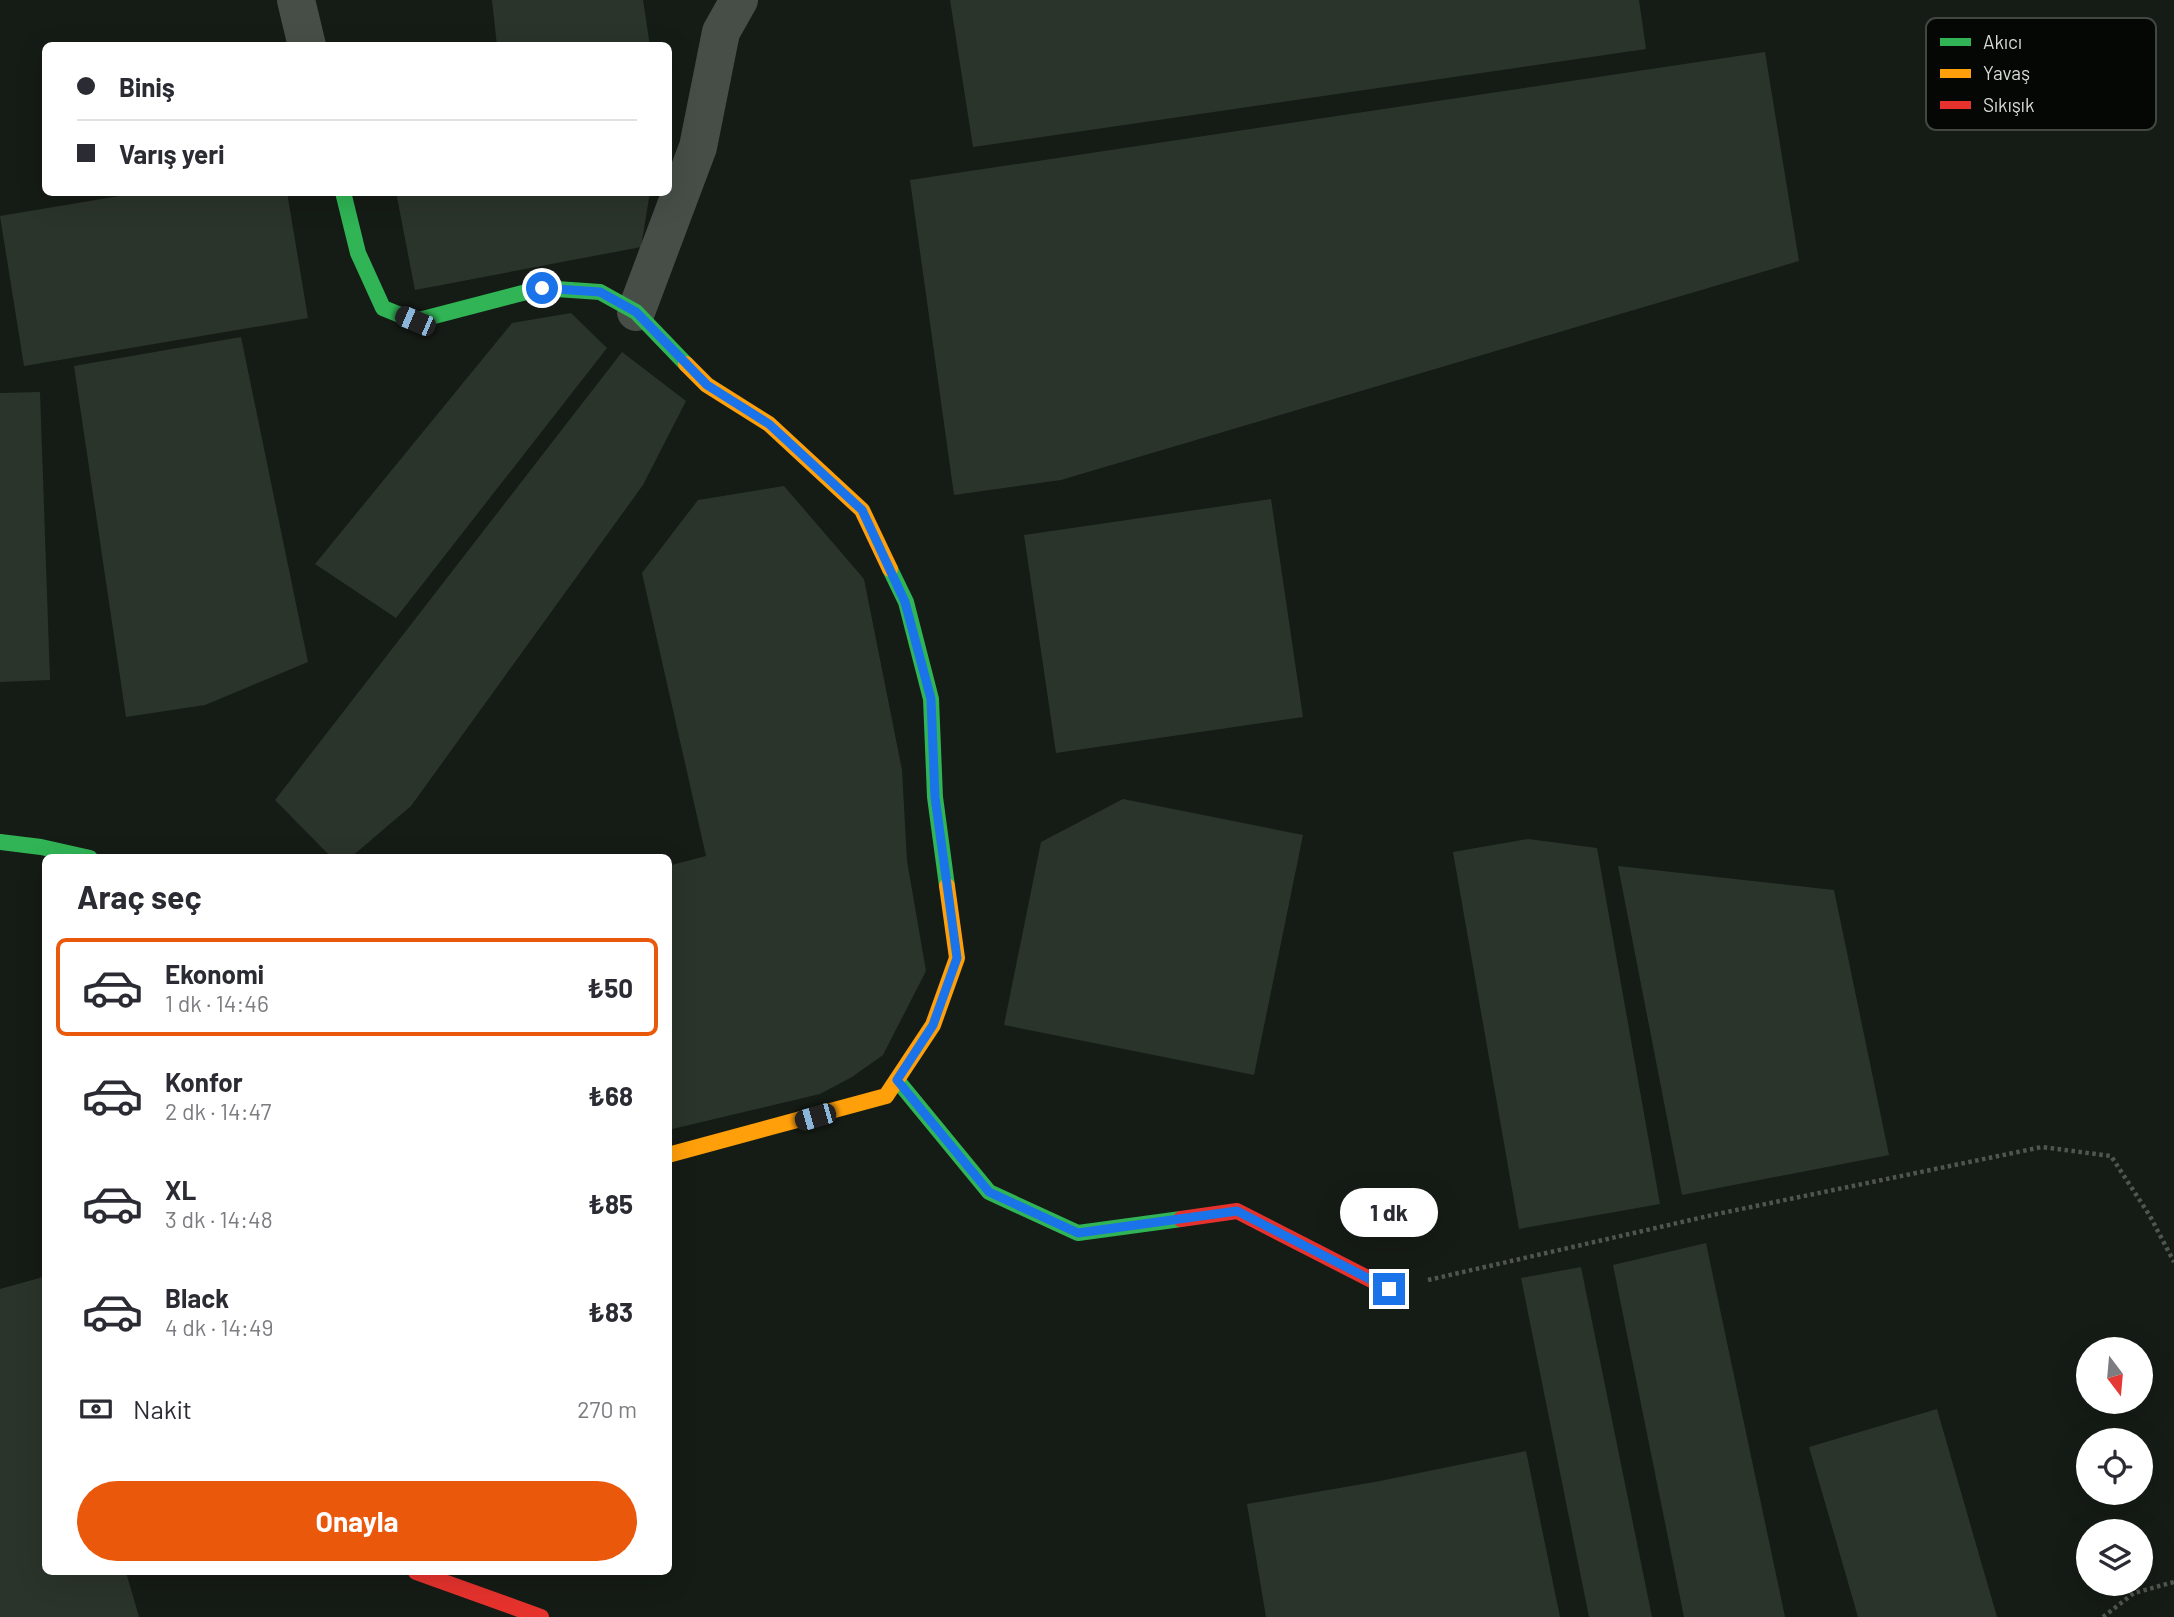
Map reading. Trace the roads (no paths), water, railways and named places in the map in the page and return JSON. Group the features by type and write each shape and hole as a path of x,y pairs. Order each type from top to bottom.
{"street":[{"path":"296,0 306,42"},
{"path":"636,312 698,147 721,32 739,0"},
{"path":"344,196 358,253 383,308 415,321 542,288 600,292 636,312 707,385 769,424 862,510 905,602 931,699 935,797 957,958 933,1025 886,1096 672,1154"},
{"path":"0,842 72,854"},
{"path":"897,1080 989,1192 1078,1233 1237,1211 1389,1289"},
{"path":"424,1575 541,1617"}]}
